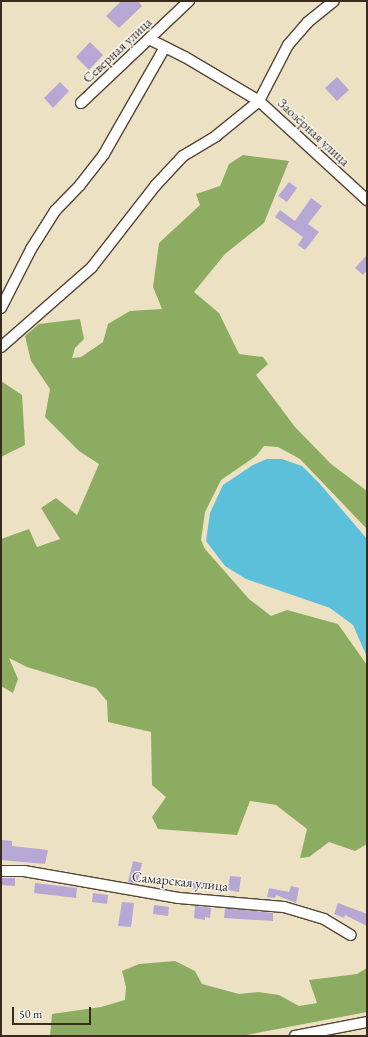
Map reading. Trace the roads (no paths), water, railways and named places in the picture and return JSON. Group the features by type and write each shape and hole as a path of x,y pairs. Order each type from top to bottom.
{"street":[{"name":"Северная улица","path":"81,103 188,1"},
{"path":"1,346 92,267 156,186 183,156 216,136 259,101 288,45 308,22 334,1"},
{"name":"Заозёрная улица","path":"149,39 259,101 367,200"},
{"path":"1,308 31,249 55,211 80,185 104,154 165,47"},
{"name":"Самарская улица","path":"1,871 24,871 179,898 284,907 324,919 351,935"},
{"path":"295,1036 367,1022"}],"water":[{"path":"267,459 282,459 302,466 320,484 367,539 367,657 353,625 330,608 246,579 225,566 206,541 210,513 223,485 253,465"}]}
